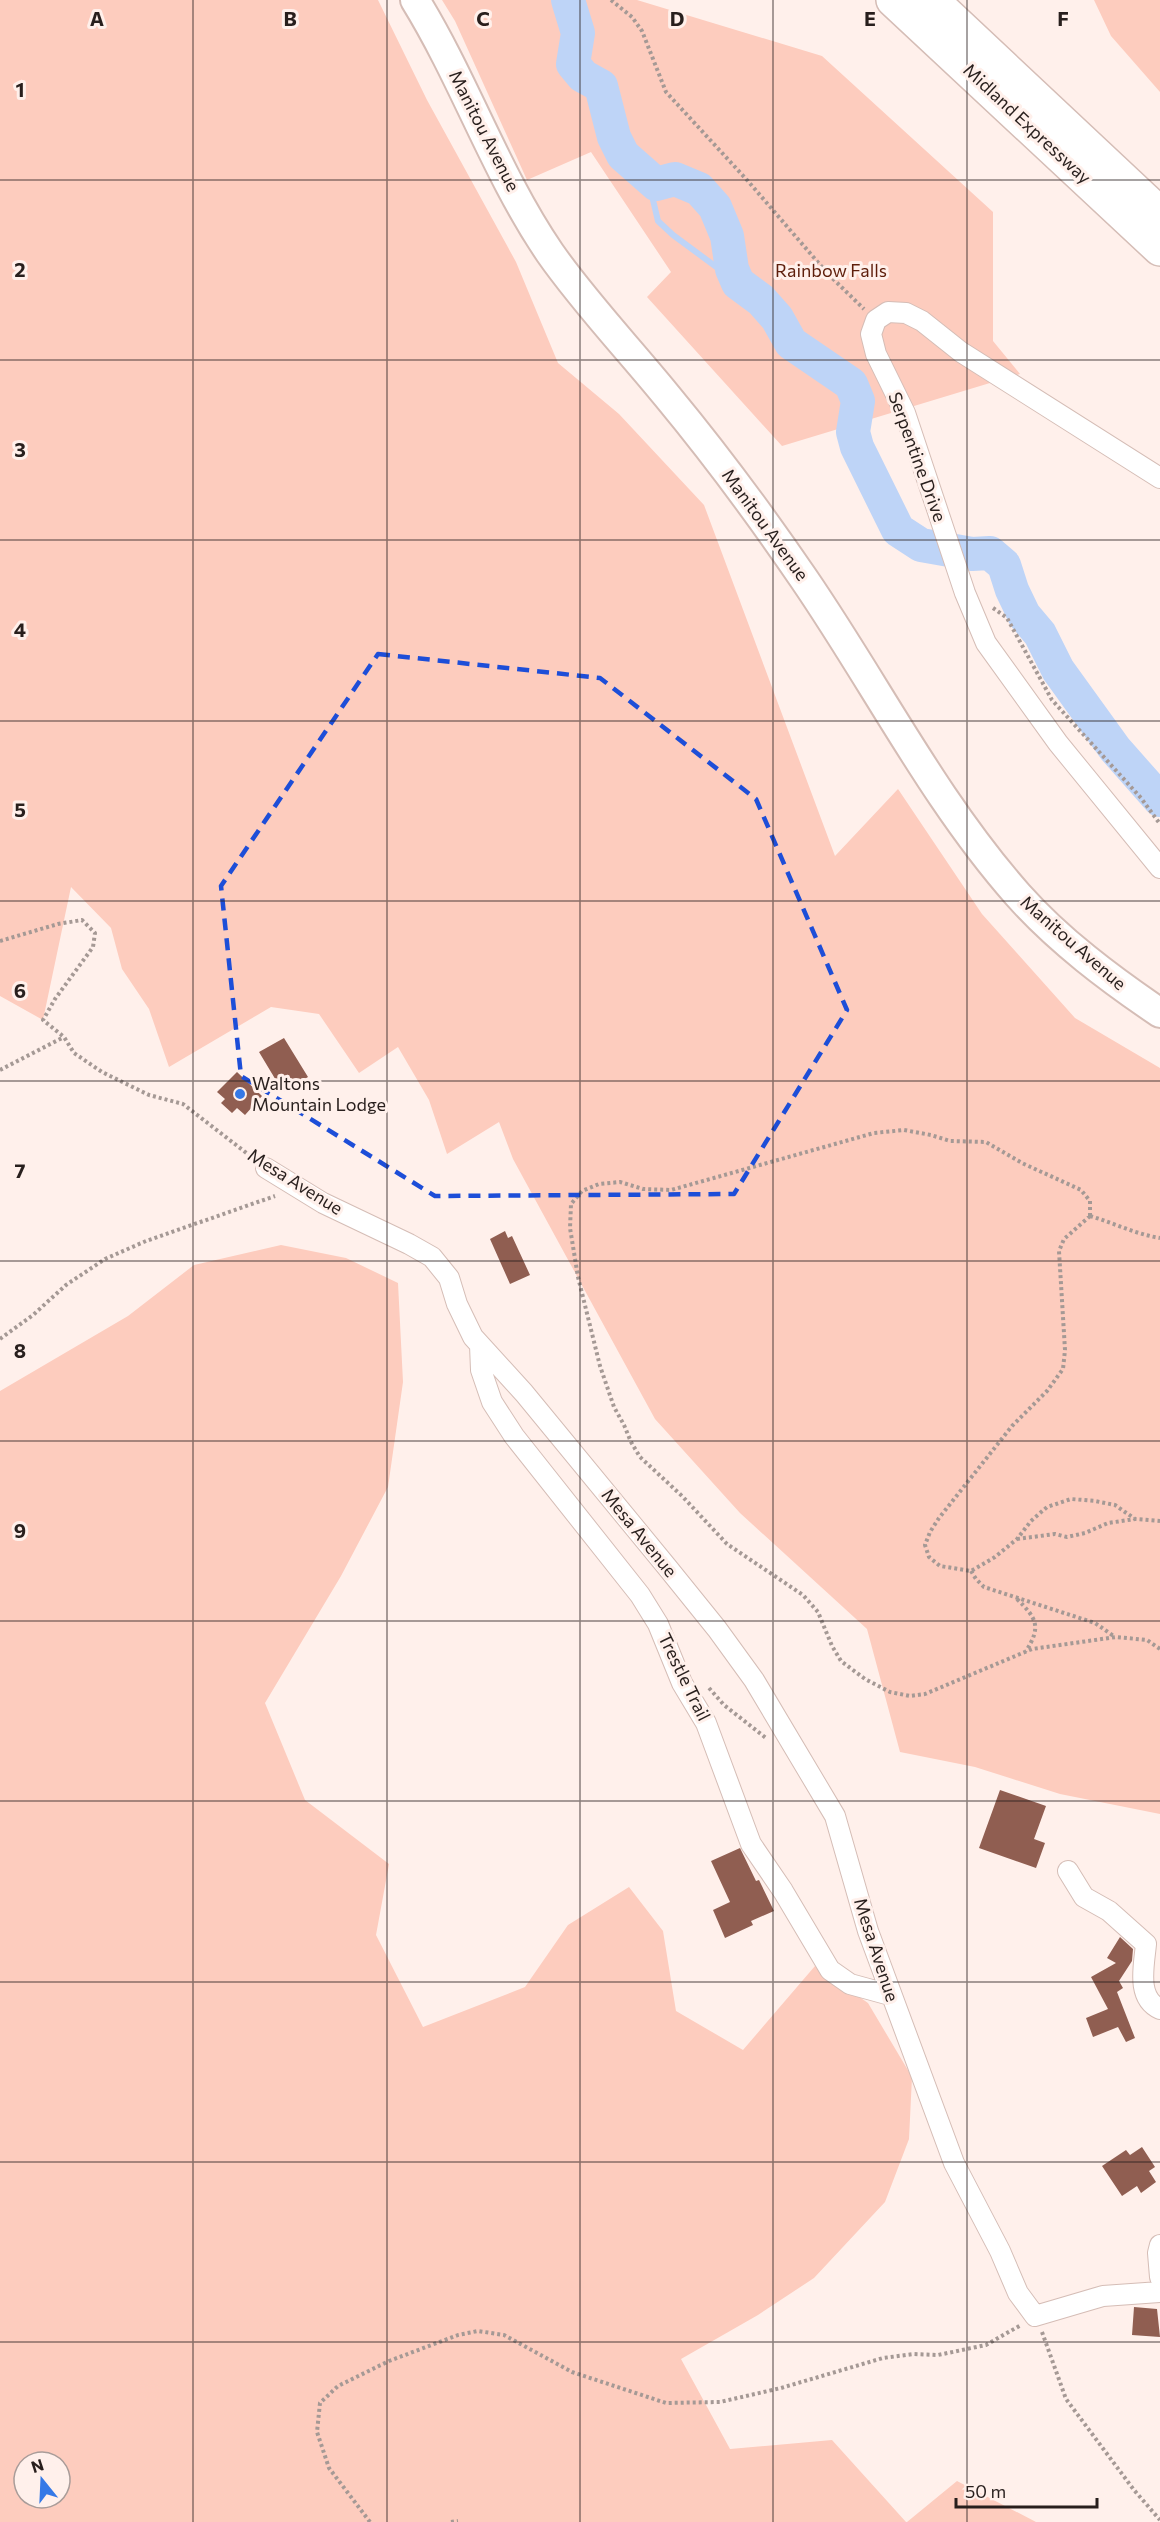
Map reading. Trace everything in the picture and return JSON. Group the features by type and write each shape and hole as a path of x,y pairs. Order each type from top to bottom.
{"highway":[{"name":"Midland Expressway","path":"893,0 1160,249"},
{"name":"Midland Expressway","path":"932,0 1160,214"}],"main road":[{"name":"Manitou Avenue","path":"415,0 440,44 507,178 547,249 582,295 704,440 766,525 853,652 933,782 970,835 1020,897 1046,923 1104,973 1160,1013"}],"street":[{"path":"876,320 888,312 906,313 922,321 961,352 1160,478"},
{"name":"Serpentine Drive","path":"876,320 871,334 876,354 905,413 965,593 986,643 1058,743 1160,868"},
{"name":"Mesa Avenue","path":"266,1168 323,1203 432,1257 449,1278 473,1337 524,1393 717,1629 754,1680 835,1816 868,1931 954,2163 1000,2251 1018,2293 1035,2316"},
{"name":"Trestle Trail","path":"480,1345 481,1370 492,1402 514,1436 640,1595 658,1624 682,1683 706,1723 751,1844 783,1891 830,1970 850,1984 890,1995"},
{"path":"1068,1871 1084,1897 1109,1911 1146,1944 1152,1962"},
{"path":"1160,1946 1154,1948 1152,1962 1144,1983 1149,2002 1160,2009"},
{"path":"1160,2245 1158,2253 1160,2277"},
{"path":"1035,2316 1103,2296 1160,2292"}],"path":[{"path":"611,0 632,17 642,31 666,92 747,180 828,274 876,320"},
{"path":"991,607 1006,618 1052,700 1141,798 1160,824"},
{"name":"Mesa Avenue","path":"0,941 58,924 82,920 95,933 93,947 55,999 43,1020 64,1037 74,1053 102,1072 149,1095 183,1104 266,1168"},
{"path":"0,1070 64,1037"},
{"path":"1135,1519 1115,1505 1095,1500 1071,1499 1047,1507 1031,1521 1017,1539 995,1557 971,1571 940,1566 929,1557 925,1545 939,1518 1012,1426 1047,1391 1063,1369 1065,1350 1059,1251 1064,1239 1090,1216 1090,1201 1081,1190 1022,1163 986,1142 950,1141 904,1130 874,1133 671,1190 644,1189 620,1182 599,1184 582,1191 571,1204 570,1228 578,1277 600,1366 614,1407 640,1457 682,1496 727,1544 803,1595 818,1612 832,1646 841,1660 865,1679 890,1692 910,1696 925,1694 1025,1652 1116,1637 1147,1640 1160,1649"},
{"path":"0,1339 33,1315 66,1286 105,1259 146,1241 297,1188"},
{"path":"1090,1216 1115,1223 1140,1235 1160,1238"},
{"path":"1017,1539 1055,1534 1067,1537 1085,1533 1108,1523 1135,1519 1160,1521"},
{"path":"971,1571 984,1587 1095,1623 1116,1637"},
{"path":"1016,1598 1032,1614 1036,1625 1034,1638 1025,1652"},
{"path":"707,1686 724,1705 749,1726 783,1750 798,1754"},
{"path":"370,2522 329,2468 317,2432 320,2403 338,2386 389,2361 458,2334 478,2331 504,2335 572,2372 666,2403 720,2402 781,2388 883,2358 914,2354 938,2355 986,2345 1035,2316 1058,2369 1066,2399 1134,2490 1160,2520"},
{"path":"451,2522 458,2521"}],"highlighted area":[{"path":"378,654 600,678 756,799 847,1010 734,1194 435,1196 241,1076 221,886"}],"green space":[{"path":"0,0 378,0 427,100 516,262 558,363 619,414 704,505 835,856 898,789 982,914 1075,1018 1160,1068 1160,1814 1060,1794 975,1767 900,1752 867,1629 740,1513 655,1419 513,1159 499,1122 447,1154 429,1100 398,1047 359,1073 319,1014 271,1007 169,1067 149,1009 122,969 111,928 71,887 43,1020 0,996"},
{"name":"Rainbow Falls","path":"442,0 637,0 822,56 993,212 993,341 1020,374 782,446 647,297 671,272 591,152 527,180 455,21"},
{"path":"1094,0 1160,0 1160,92 1111,36"},
{"path":"281,1245 346,1258 398,1283 403,1382 388,1487 341,1576 265,1703 305,1800 389,1864 376,1935 423,2027 525,1987 568,1925 629,1887 663,1931 676,2011 743,2050 815,1966 868,2003 912,2077 909,2139 885,2202 814,2278 758,2315 681,2359 730,2449 832,2440 906,2522 0,2522 0,1391 128,1316 194,1265"},
{"path":"957,2481 1036,2522 907,2522"}],"building":[{"path":"284,1038 308,1077 283,1092 259,1052"},
{"name":"Waltons Mountain Lodge","path":"237,1072 262,1096 245,1115 237,1108 232,1113 221,1103 225,1099 217,1092"},
{"path":"505,1231 508,1238 512,1236 530,1275 510,1284 490,1239"},
{"path":"1000,1790 1046,1806 1034,1839 1045,1843 1036,1868 979,1848"},
{"path":"740,1848 774,1911 751,1921 753,1925 725,1938 713,1910 730,1902 711,1861"},
{"path":"1120,1937 1133,1949 1132,1961 1119,1981 1123,1988 1117,1992 1135,2038 1126,2042 1118,2027 1093,2037 1086,2018 1108,2009 1091,1977 1116,1963 1107,1958"},
{"path":"1142,2147 1155,2167 1149,2171 1156,2182 1141,2193 1137,2186 1122,2196 1102,2166 1126,2150 1130,2155"},
{"path":"1134,2307 1157,2309 1160,2337 1132,2335"}],"waterway":[{"path":"568,0 578,33 573,64 583,76 601,86 614,137 623,155 656,184 675,179 699,189 715,207 727,236 732,269 738,283 761,300 777,318 791,343 851,384 858,401 853,432 857,447 898,530 921,545 972,554 990,553 1004,565 1012,590 1024,615 1040,634 1058,670 1115,749 1160,800"},
{"path":"656,184 653,200 658,221 673,235 738,283"}],"place":[{"name":"Waltons Mountain Lodge","path":"240,1094"}]}
